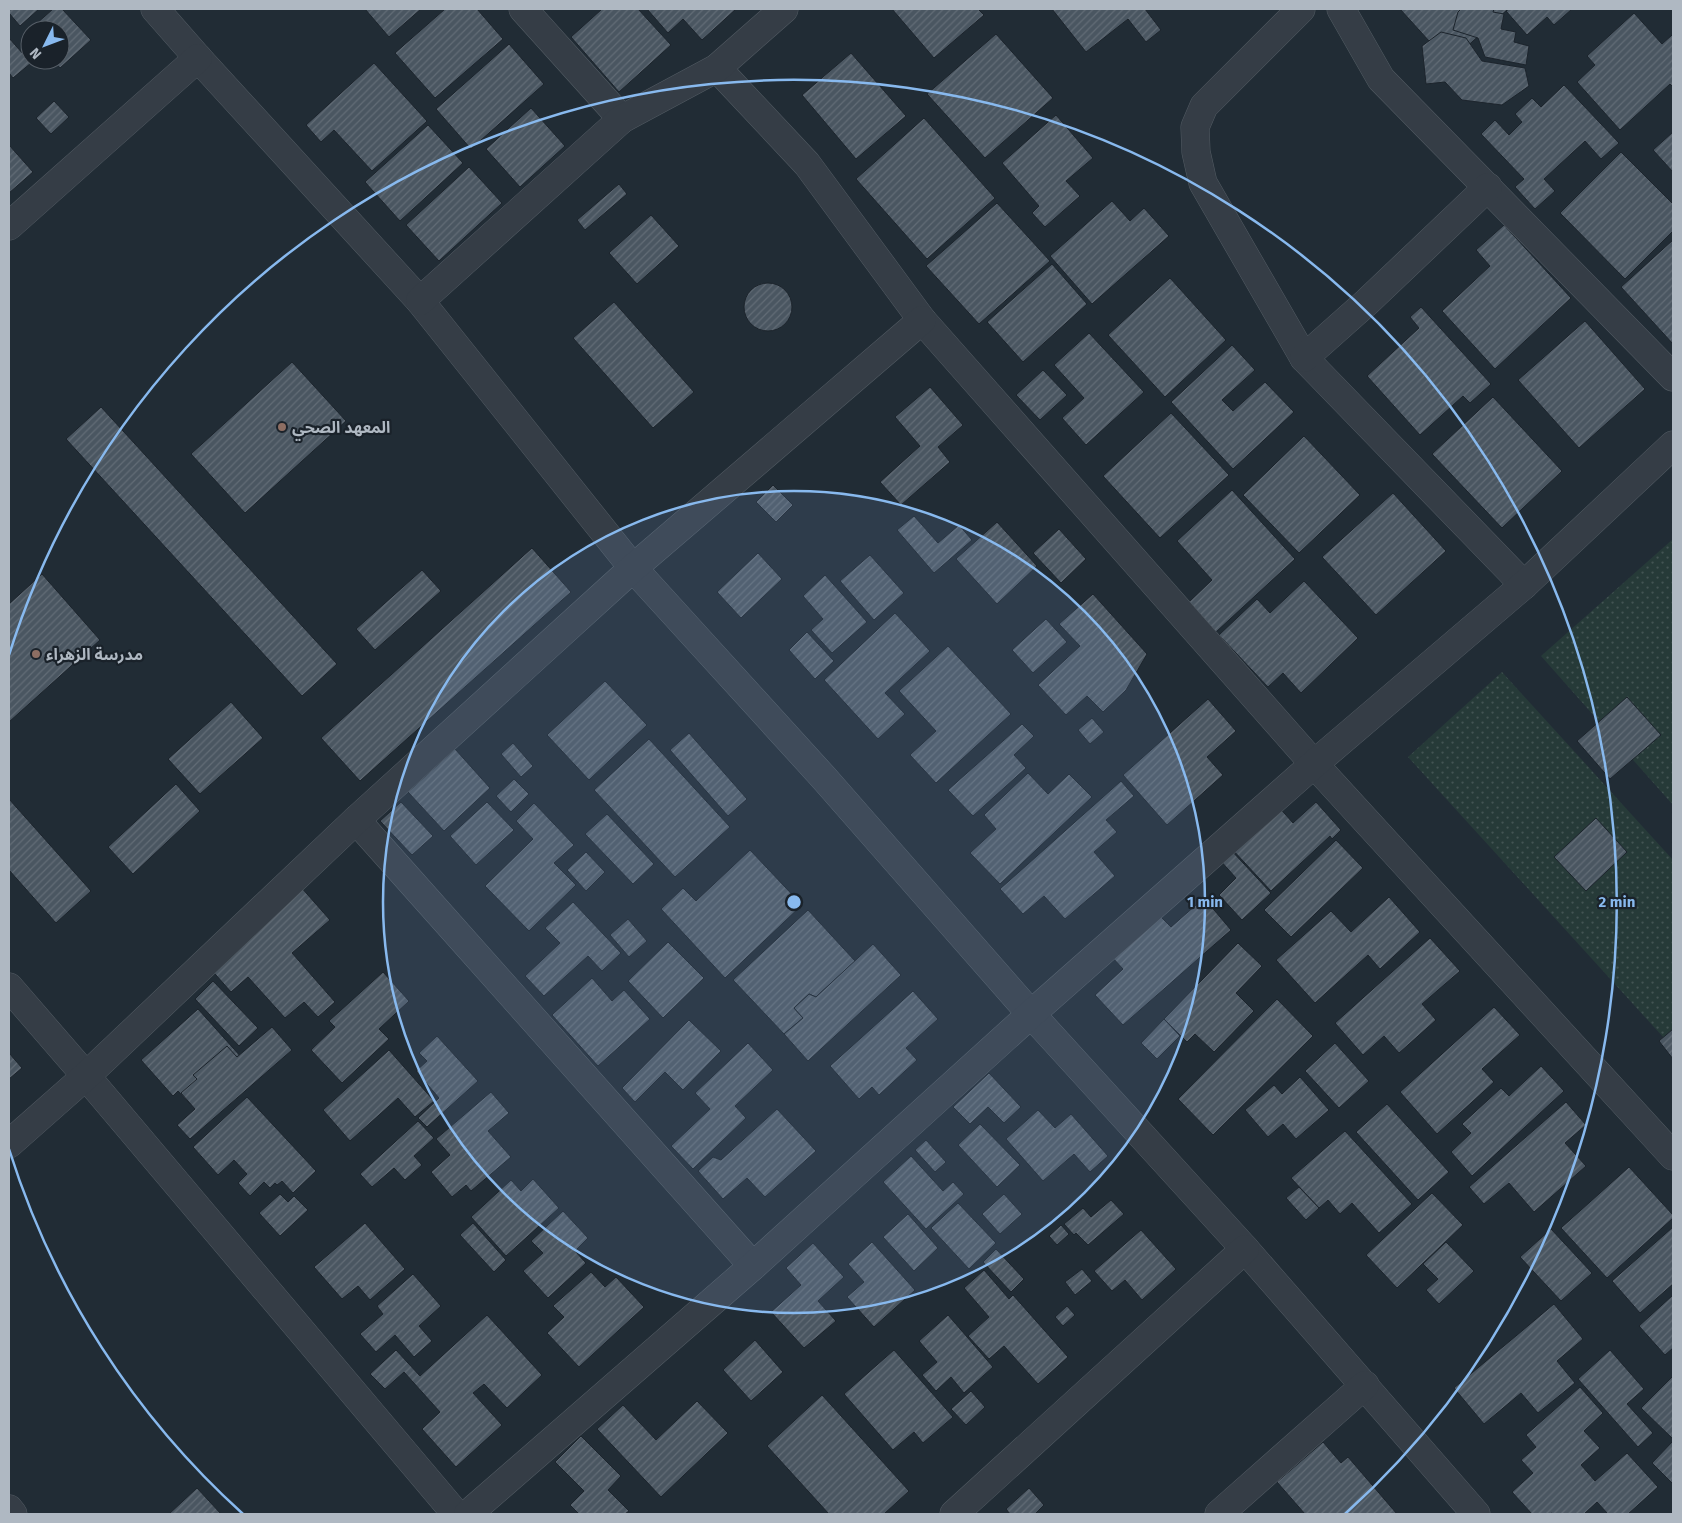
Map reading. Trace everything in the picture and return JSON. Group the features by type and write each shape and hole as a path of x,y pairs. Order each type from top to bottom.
{"street":[{"path":"155,9 420,301 633,568 824,778 1031,1014 1245,1249 1476,1514"},
{"path":"523,9 622,119"},
{"path":"420,301 622,119 718,68 784,9"},
{"path":"1300,9 1204,106 1195,127 1196,152 1203,183 1304,358 1524,586"},
{"path":"1341,9 1380,79 1673,377"},
{"path":"9,226 198,58"},
{"path":"718,68 807,164 922,320 1314,764 1673,1156"},
{"path":"1304,358 1367,302 1488,187"},
{"path":"9,1144 86,1076 356,820 633,568 922,320"},
{"path":"468,1514 753,1266 1031,1014 1314,764 1524,586 1673,444"},
{"path":"356,820 753,1266"},
{"path":"9,987 456,1514"},
{"path":"954,1514 1245,1249"},
{"path":"1219,1514 1365,1385"},
{"path":"9,1509 13,1514"}],"green space":[{"path":"1673,539 1673,805 1541,656"},
{"path":"1502,672 1673,860 1673,1030 1664,1038 1408,757"}],"building":[{"path":"9,9 39,9 27,20 20,20 20,26 9,13"},
{"path":"53,9 62,9 91,40 70,59 70,20 41,20"},
{"path":"365,9 421,9 389,37"},
{"path":"445,9 477,9 503,39 435,98 395,53"},
{"path":"602,9 638,9 671,45 619,92 571,37"},
{"path":"647,9 736,9 702,40 683,19 668,33"},
{"path":"892,9 978,9 984,15 934,58"},
{"path":"1052,9 1145,9 1161,30 1146,42 1128,19 1086,52"},
{"path":"1400,9 1508,9 1449,63"},
{"path":"1461,9 1494,9 1493,12 1504,14 1501,29 1516,32 1514,42 1529,46 1526,65 1485,57 1478,38 1453,30 1458,12"},
{"path":"1509,9 1572,9 1554,25 1547,17 1527,35 1506,11"},
{"path":"1634,13 1662,44 1672,35 1673,87 1670,84 1620,130 1577,82 1595,65 1587,56"},
{"path":"1441,32 1466,38 1482,61 1525,68 1529,86 1502,105 1462,100 1445,82 1426,84 1422,46"},
{"path":"996,34 1053,98 985,158 927,94"},
{"path":"9,38 20,50 20,70 23,70 13,78 9,73"},
{"path":"509,44 544,84 471,149 436,109"},
{"path":"851,53 906,116 856,159 802,95"},
{"path":"374,63 427,121 372,171 334,130 321,142 306,125"},
{"path":"1564,85 1619,143 1601,159 1585,141 1544,179 1555,191 1535,209 1515,187 1524,179 1481,134 1495,120 1509,135 1522,122 1515,114 1532,98 1541,107"},
{"path":"54,101 69,117 51,134 36,118"},
{"path":"531,108 565,146 520,187 486,149"},
{"path":"1056,115 1093,158 1066,181 1080,196 1045,227 1032,213 1039,206 1002,163"},
{"path":"924,118 995,198 927,259 856,179"},
{"path":"428,125 463,163 400,221 365,182"},
{"path":"1673,132 1673,172 1653,150"},
{"path":"9,145 33,172 9,193"},
{"path":"1621,152 1673,204 1673,231 1625,279 1560,213"},
{"path":"469,167 502,203 439,261 406,225"},
{"path":"619,184 627,194 585,230 577,220"},
{"path":"1112,201 1130,221 1144,208 1169,236 1092,304 1050,256"},
{"path":"997,203 1050,261 979,324 926,266"},
{"path":"651,215 679,246 637,284 609,253"},
{"path":"1504,225 1571,298 1495,369 1442,311 1490,266 1476,250"},
{"path":"1673,240 1673,344 1621,287"},
{"path":"1052,264 1087,304 1023,362 987,322"},
{"path":"1170,278 1226,340 1165,397 1108,335"},
{"path":"768,283 777,285 785,290 790,298 792,307 790,316 785,324 777,329 768,331 759,329 751,324 746,316 744,307 746,298 751,290 759,285"},
{"path":"614,302 694,392 653,428 573,338"},
{"path":"1421,307 1491,384 1470,403 1463,396 1420,435 1367,376 1419,328 1410,317"},
{"path":"1585,321 1645,389 1579,448 1518,380"},
{"path":"1089,333 1144,392 1086,445 1062,418 1084,398 1054,365"},
{"path":"1232,345 1255,370 1222,400 1233,411 1265,382 1294,412 1233,469 1171,402"},
{"path":"292,362 346,421 245,513 191,454"},
{"path":"1043,370 1067,395 1040,420 1016,395"},
{"path":"930,387 963,425 938,447 950,462 901,505 880,482 920,446 895,417"},
{"path":"1493,397 1562,471 1502,528 1432,454"},
{"path":"101,407 337,664 302,696 66,439"},
{"path":"1171,413 1229,475 1160,538 1103,476"},
{"path":"1304,436 1360,495 1299,553 1243,495"},
{"path":"773,485 793,505 776,522 756,502"},
{"path":"1232,490 1295,559 1216,632 1188,603 1212,580 1177,541"},
{"path":"1393,493 1446,551 1376,615 1322,557"},
{"path":"914,516 938,543 959,525 972,540 934,573 897,530"},
{"path":"997,522 1037,566 997,604 956,559"},
{"path":"1059,529 1086,559 1061,583 1033,553"},
{"path":"532,548 571,592 360,781 321,738"},
{"path":"758,553 782,579 741,618 717,592"},
{"path":"870,555 904,593 874,620 840,581"},
{"path":"422,570 441,591 375,650 356,629"},
{"path":"42,574 100,640 9,722 9,604"},
{"path":"825,575 867,622 832,653 811,630 823,619 803,596"},
{"path":"1304,581 1358,638 1301,693 1283,673 1268,687 1219,635 1257,599 1270,613"},
{"path":"1093,594 1147,654 1126,690 1103,712 1087,696 1066,715 1038,685 1080,646 1059,624"},
{"path":"895,613 930,651 885,693 905,714 878,739 824,680"},
{"path":"1046,619 1067,642 1033,673 1012,650"},
{"path":"807,632 834,661 815,679 789,650"},
{"path":"948,646 1011,714 936,783 910,755 936,731 899,691"},
{"path":"605,681 647,725 589,780 547,735"},
{"path":"1627,697 1661,735 1610,779 1577,741"},
{"path":"1208,699 1236,731 1207,757 1223,775 1167,825 1123,775"},
{"path":"231,702 263,738 200,794 168,759"},
{"path":"1092,718 1104,732 1090,744 1078,730"},
{"path":"1022,724 1034,736 1014,755 1026,768 973,816 948,790"},
{"path":"689,733 747,799 728,816 670,750"},
{"path":"649,739 730,827 675,877 594,790"},
{"path":"513,743 533,766 521,777 501,754"},
{"path":"455,749 490,788 444,831 408,792"},
{"path":"1028,773 1048,794 1069,774 1092,797 1000,884 970,853 996,829 984,815"},
{"path":"514,779 529,794 511,812 496,796"},
{"path":"1121,781 1134,796 1106,820 1117,832 1094,852 1115,876 1065,919 1044,896 1023,914 1000,889"},
{"path":"176,784 200,811 133,874 108,847"},
{"path":"9,799 91,891 56,923 9,870"},
{"path":"401,802 433,836 412,855 380,821"},
{"path":"487,802 514,830 476,865 450,836"},
{"path":"1316,802 1341,830 1332,839 1330,836 1271,891 1231,848 1277,805 1293,823"},
{"path":"534,803 574,845 554,863 576,885 529,931 485,886 533,839 516,821"},
{"path":"607,814 654,864 633,884 585,834"},
{"path":"1596,818 1627,852 1586,891 1554,857"},
{"path":"1336,840 1363,868 1291,937 1264,910"},
{"path":"1230,849 1271,893 1242,920 1219,895 1236,878 1219,859"},
{"path":"750,850 802,905 725,978 661,909 683,888 696,901"},
{"path":"586,852 605,872 586,891 567,870"},
{"path":"300,886 330,920 292,953 335,1002 318,1017 304,1002 285,1018 248,977 231,992 208,966"},
{"path":"1389,897 1420,932 1380,969 1368,955 1315,1003 1276,960 1331,911 1351,932"},
{"path":"1204,898 1231,930 1123,1025 1095,995 1123,969 1111,956 1158,914 1171,927"},
{"path":"573,902 621,953 602,971 588,956 544,996 525,976 560,943 545,928"},
{"path":"808,910 855,961 816,997 809,994 794,1008 803,1018 784,1034 733,980"},
{"path":"628,919 647,941 629,957 610,935"},
{"path":"1430,938 1460,971 1422,1004 1436,1020 1399,1053 1384,1036 1363,1055 1335,1023"},
{"path":"668,942 704,978 663,1018 628,981"},
{"path":"1238,943 1262,966 1236,993 1254,1011 1214,1052 1195,1034 1187,1042 1164,1019"},
{"path":"873,944 901,975 808,1061 784,1034 803,1018 794,1008 809,994 816,997"},
{"path":"383,972 409,1001 379,1029 389,1039 342,1083 311,1050 335,1027 329,1021"},
{"path":"592,978 612,1001 624,990 650,1019 598,1066 552,1015"},
{"path":"213,981 258,1028 239,1046 195,999"},
{"path":"913,991 938,1019 906,1048 917,1060 879,1095 872,1087 859,1099 830,1066"},
{"path":"1277,999 1313,1036 1213,1135 1178,1099"},
{"path":"1494,1007 1520,1035 1482,1069 1494,1082 1437,1134 1400,1092"},
{"path":"198,1009 242,1058 190,1104 178,1091 173,1096 141,1060"},
{"path":"1164,1019 1180,1036 1157,1059 1141,1043"},
{"path":"689,1020 721,1051 683,1090 665,1072 635,1102 622,1088"},
{"path":"272,1027 292,1050 190,1139 177,1125 195,1109 181,1093 197,1079 193,1075 227,1046 237,1057"},
{"path":"1673,1029 1673,1059 1659,1041"},
{"path":"437,1036 478,1081 427,1127 418,1118 439,1098 416,1071 427,1061 419,1053"},
{"path":"748,1043 773,1070 735,1106 746,1118 693,1169 671,1146 710,1109 695,1093"},
{"path":"1335,1043 1369,1081 1339,1108 1305,1071"},
{"path":"389,1050 434,1101 415,1117 398,1098 350,1141 323,1110"},
{"path":"9,1053 22,1068 9,1079"},
{"path":"1541,1066 1564,1091 1472,1176 1451,1152 1471,1133 1462,1124 1501,1088 1509,1096"},
{"path":"989,1073 1021,1107 1004,1123 988,1107 970,1124 953,1107"},
{"path":"1300,1077 1329,1110 1296,1139 1283,1124 1268,1137 1245,1110 1274,1085 1282,1094"},
{"path":"491,1092 509,1113 488,1131 511,1157 471,1191 466,1185 452,1197 431,1172 450,1155 436,1139"},
{"path":"247,1097 316,1171 293,1193 282,1181 277,1185 275,1183 270,1188 264,1182 250,1196 238,1183 247,1174 234,1160 218,1175 193,1147"},
{"path":"1566,1102 1586,1125 1565,1143 1586,1166 1534,1212 1509,1183 1484,1204 1469,1187"},
{"path":"1387,1104 1449,1172 1418,1200 1356,1132"},
{"path":"777,1109 816,1151 765,1197 747,1178 723,1199 698,1171 713,1157 721,1160"},
{"path":"1038,1110 1055,1128 1071,1114 1108,1156 1090,1172 1074,1154 1043,1181 1006,1139"},
{"path":"418,1121 434,1138 414,1156 422,1165 405,1180 394,1168 372,1187 360,1174"},
{"path":"980,1124 1020,1165 997,1187 958,1145"},
{"path":"1345,1131 1412,1204 1379,1233 1352,1203 1340,1214 1328,1200 1319,1208 1291,1178"},
{"path":"926,1140 946,1162 935,1172 915,1150"},
{"path":"911,1156 943,1191 953,1182 964,1194 926,1229 883,1182"},
{"path":"1629,1167 1673,1215 1673,1218 1607,1278 1561,1228"},
{"path":"533,1179 559,1208 506,1256 471,1217 511,1180 521,1191"},
{"path":"1299,1187 1319,1208 1306,1220 1286,1198"},
{"path":"1432,1193 1463,1225 1397,1288 1366,1255"},
{"path":"280,1194 288,1202 294,1196 308,1210 280,1236 259,1213"},
{"path":"1004,1194 1022,1214 1000,1234 982,1214"},
{"path":"1111,1200 1124,1214 1088,1245 1076,1233 1074,1235 1064,1224 1083,1208 1091,1217"},
{"path":"958,1203 996,1243 969,1269 931,1228"},
{"path":"563,1211 588,1238 575,1251 586,1263 548,1298 523,1271 543,1253 531,1241"},
{"path":"908,1214 938,1248 914,1271 883,1237"},
{"path":"365,1223 405,1269 370,1300 358,1286 342,1299 314,1267"},
{"path":"473,1223 506,1260 494,1272 460,1235"},
{"path":"1061,1225 1069,1234 1057,1245 1049,1236"},
{"path":"1673,1227 1673,1284 1640,1313 1612,1281"},
{"path":"1551,1229 1592,1273 1561,1301 1520,1257"},
{"path":"1141,1230 1176,1269 1142,1300 1125,1280 1112,1291 1094,1271"},
{"path":"872,1242 915,1290 874,1327 847,1297 864,1282 848,1264"},
{"path":"1446,1242 1474,1271 1439,1304 1426,1290 1438,1279 1423,1264"},
{"path":"813,1243 844,1277 818,1301 836,1321 804,1348 771,1312 801,1285 786,1268"},
{"path":"996,1249 1024,1279 1011,1292 983,1262"},
{"path":"1082,1269 1092,1281 1075,1295 1065,1282"},
{"path":"984,1270 1009,1299 1013,1295 1068,1357 1038,1384 1004,1346 989,1359 968,1336 989,1317 964,1288"},
{"path":"591,1272 605,1287 616,1277 644,1307 579,1367 547,1333 564,1317 553,1306"},
{"path":"413,1274 441,1306 419,1326 432,1341 414,1357 395,1335 376,1352 360,1334 383,1314 377,1306"},
{"path":"1673,1295 1673,1348 1665,1355 1639,1326"},
{"path":"1554,1304 1583,1339 1557,1361 1575,1383 1538,1413 1521,1393 1484,1424 1454,1388"},
{"path":"1067,1306 1075,1315 1063,1326 1055,1317"},
{"path":"487,1315 542,1375 507,1408 484,1384 473,1393 502,1425 456,1467 422,1429 440,1412 404,1372 385,1389 370,1374 396,1350 420,1376"},
{"path":"948,1315 993,1367 964,1393 951,1377 936,1391 922,1375 937,1362 919,1341"},
{"path":"755,1340 783,1372 751,1401 723,1370"},
{"path":"894,1350 953,1417 923,1443 914,1432 893,1450 844,1394"},
{"path":"1610,1350 1644,1389 1627,1404 1653,1433 1638,1447 1578,1379"},
{"path":"1673,1376 1673,1439 1641,1408"},
{"path":"1580,1387 1603,1413 1584,1431 1600,1448 1581,1465 1595,1481 1627,1453 1658,1487 1628,1514 1608,1514 1597,1502 1584,1514 1532,1514 1512,1492 1533,1473 1521,1460 1536,1447 1526,1435"},
{"path":"971,1391 985,1407 966,1425 951,1409"},
{"path":"822,1395 909,1491 884,1514 829,1514 767,1446"},
{"path":"697,1401 728,1433 661,1497 597,1429 623,1405 656,1440"},
{"path":"581,1436 621,1476 608,1490 629,1511 625,1514 579,1514 570,1505 584,1491 555,1462"},
{"path":"1673,1441 1673,1484 1652,1463"},
{"path":"1323,1442 1341,1463 1348,1457 1397,1514 1305,1514 1277,1482"},
{"path":"197,1488 221,1514 169,1514"},
{"path":"1029,1488 1044,1505 1035,1514 1010,1514 1006,1509"}],"place":[{"name":"المعهد الصحي","path":"282,427"},
{"name":"مدرسة الزهراء","path":"36,654"}]}
